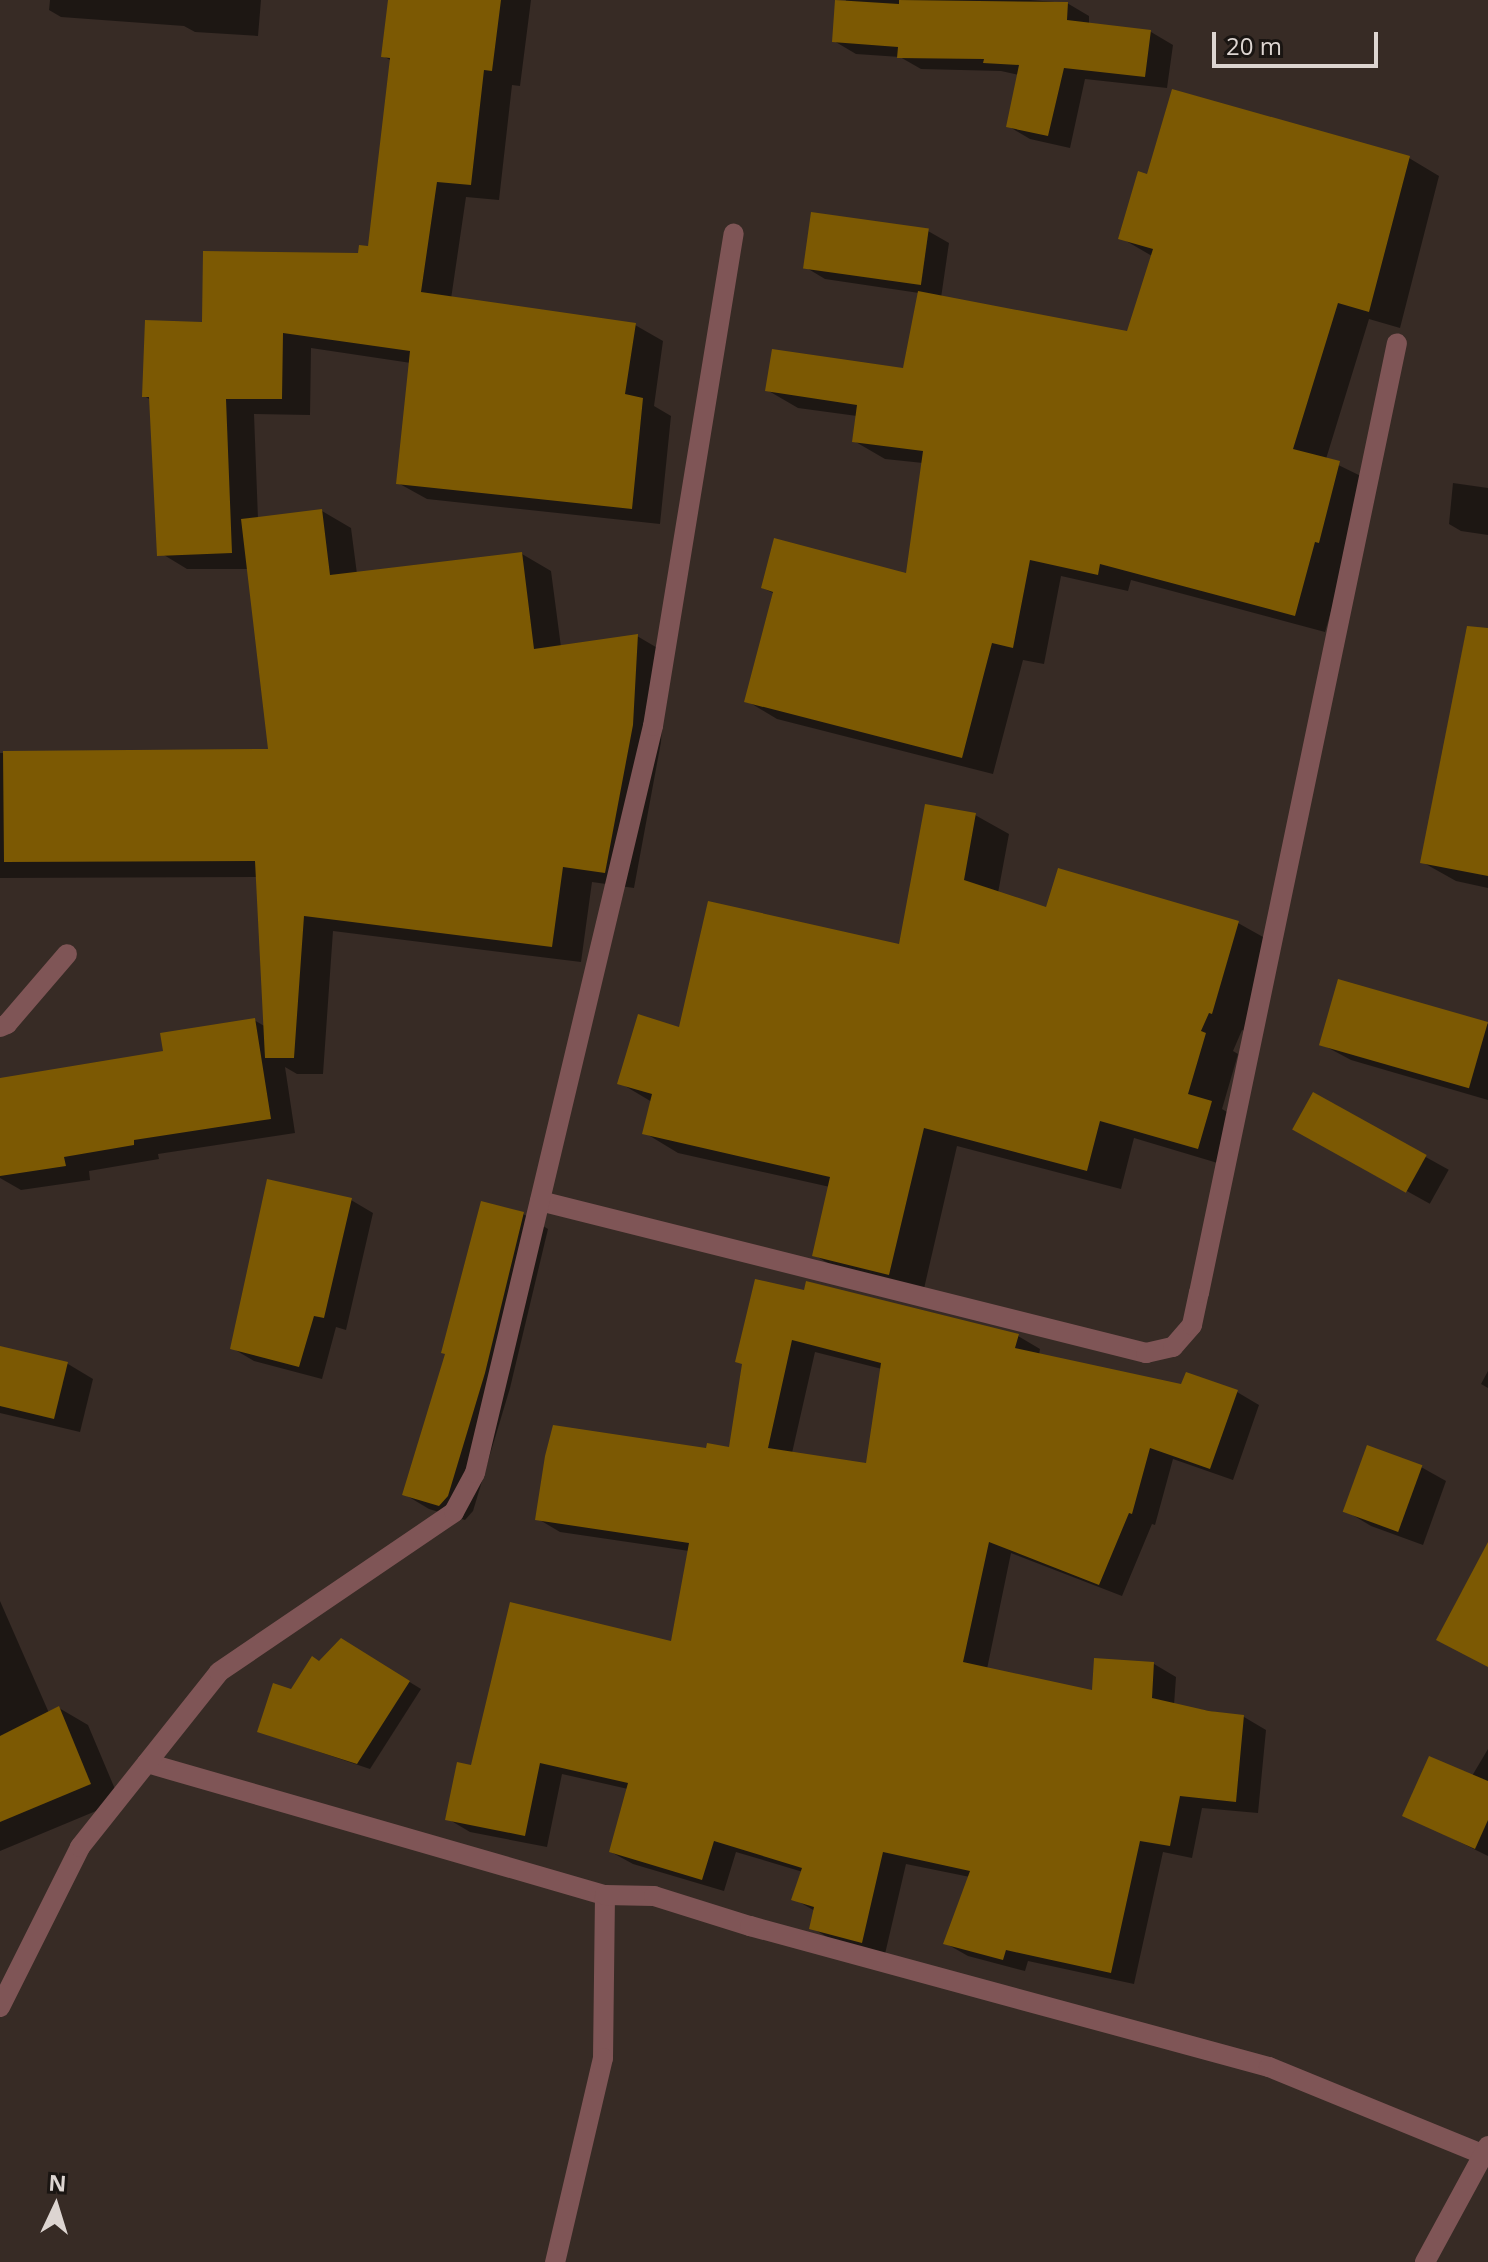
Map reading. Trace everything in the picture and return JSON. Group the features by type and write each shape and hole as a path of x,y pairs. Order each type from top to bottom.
{"street":[{"path":"2,1998 80,1847 219,1672 454,1512 475,1473 653,726 734,234"},
{"path":"540,1201 1146,1353 1173,1347 1192,1325 1397,343"},
{"path":"0,1027 7,1024 67,954"},
{"path":"147,1763 605,1895 654,1896 750,1926 1269,2067 1485,2150 1425,2262"},
{"path":"555,2262 603,2058 605,1895"}],"building":[{"path":"388,0 501,0 492,71 484,70 471,185 437,182 421,292 636,323 625,394 643,398 632,509 396,484 410,351 283,333 282,399 226,399 232,553 157,556 149,397 142,397 145,320 202,322 203,251 358,253 359,245 368,246 390,58 381,57"},
{"path":"835,0 899,4 899,0 1068,2 1067,20 1151,30 1145,77 1064,68 1048,136 1006,127 1019,65 983,63 984,59 897,58 898,47 832,42"},
{"path":"1172,89 1410,156 1369,312 1338,303 1293,449 1340,461 1319,543 1315,542 1295,616 1100,564 1098,575 1030,560 1013,648 992,643 962,758 744,702 773,592 761,588 774,538 906,573 923,451 852,442 857,405 765,391 772,349 903,368 918,291 1127,331 1153,249 1118,239 1138,171 1147,174"},
{"path":"811,212 929,229 921,285 803,268"},
{"path":"322,509 330,575 522,552 534,649 638,634 633,725 605,873 563,867 552,947 304,916 294,1058 265,1058 255,861 4,862 3,751 268,749 241,519"},
{"path":"1467,626 1488,628 1488,876 1420,863"},
{"path":"925,804 976,813 964,880 1046,907 1058,868 1239,921 1212,1014 1209,1013 1201,1031 1206,1033 1188,1094 1212,1101 1198,1149 1100,1121 1087,1171 924,1128 889,1275 812,1256 830,1177 642,1134 652,1094 617,1084 638,1014 679,1027 708,901 899,944"},
{"path":"1338,979 1488,1022 1469,1088 1319,1045"},
{"path":"255,1018 271,1119 134,1140 134,1145 64,1157 66,1166 0,1176 0,1078 163,1051 160,1033"},
{"path":"1313,1092 1427,1155 1406,1193 1292,1130"},
{"path":"267,1179 352,1198 324,1318 314,1316 299,1367 230,1349"},
{"path":"481,1201 524,1212 485,1373 448,1496 439,1506 402,1495 445,1354 441,1353"},
{"path":"755,1279 804,1290 806,1281 1019,1334 1015,1348 1181,1384 1186,1372 1238,1390 1210,1469 1150,1448 1132,1514 1129,1513 1099,1585 989,1542 963,1662 1092,1690 1094,1658 1154,1662 1152,1698 1209,1711 1244,1715 1236,1802 1180,1796 1170,1846 1140,1841 1111,1973 1006,1950 1003,1960 943,1944 970,1871 883,1852 862,1943 809,1929 814,1907 791,1900 802,1868 714,1841 702,1880 609,1852 628,1783 540,1763 525,1836 445,1820 457,1762 471,1765 510,1602 671,1641 689,1543 535,1520 553,1425 706,1448 707,1443 729,1447 742,1364 735,1362","holes":["792,1340 881,1363 866,1463 768,1448"]},
{"path":"0,1346 68,1362 54,1419 0,1406"},
{"path":"1367,1445 1422,1465 1398,1532 1343,1512"},
{"path":"1488,1542 1488,1667 1436,1640"},
{"path":"341,1638 410,1681 357,1764 257,1732 273,1683 291,1689 312,1656 319,1661"},
{"path":"59,1706 91,1784 0,1822 0,1736"},
{"path":"1429,1756 1488,1781 1488,1820 1475,1849 1402,1816"}]}
